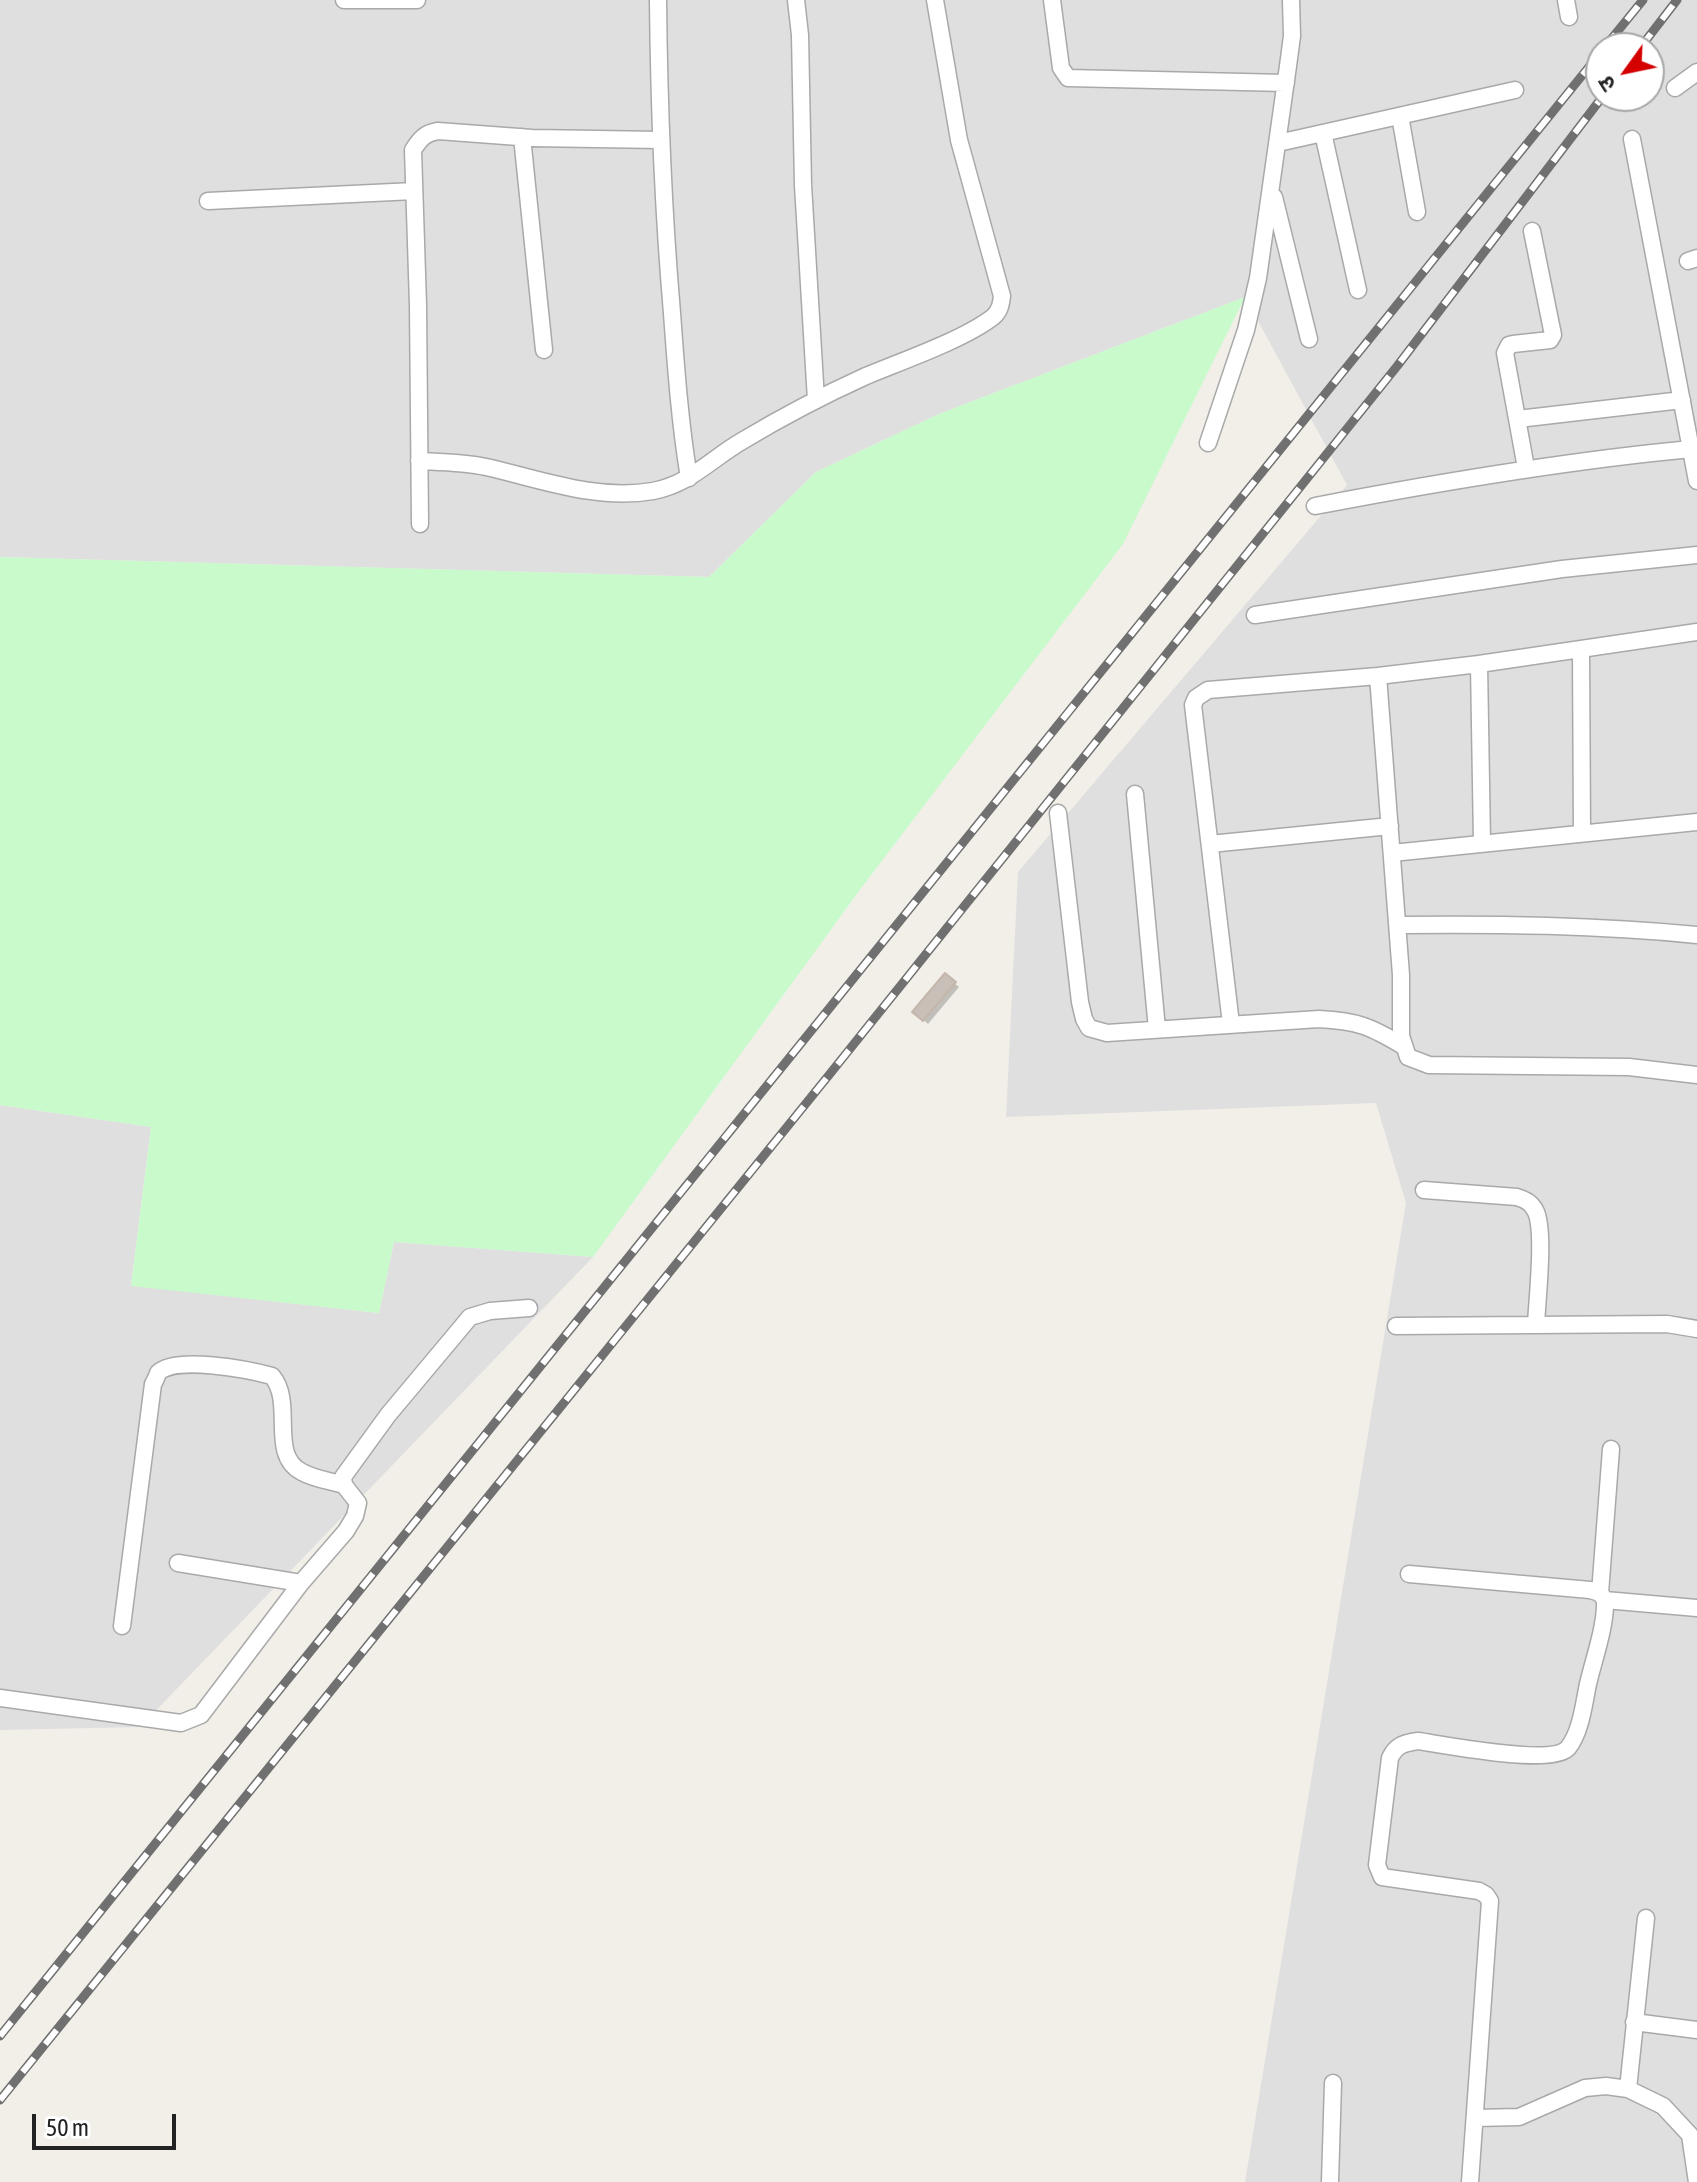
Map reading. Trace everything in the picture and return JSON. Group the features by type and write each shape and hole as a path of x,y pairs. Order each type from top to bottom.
{"street":[{"path":"344,0 417,0"},
{"path":"658,0 660,140 678,410 689,478"},
{"path":"796,0 816,400"},
{"path":"419,461 484,467 603,493 652,491 689,478 742,441 816,400 962,334 994,316 1001,307 1002,296 959,140 935,0"},
{"path":"1052,0 1061,68 1068,78 1286,83"},
{"path":"1208,443 1246,330 1258,278 1292,36 1291,0"},
{"path":"1675,88 1697,72"},
{"path":"1278,143 1515,90"},
{"path":"1400,116 1417,212"},
{"path":"420,524 413,150 427,133 438,131 522,137 660,140"},
{"path":"1323,133 1358,290"},
{"path":"522,137 544,350"},
{"path":"1632,139 1697,481"},
{"path":"1272,189 1309,339"},
{"path":"208,201 414,191"},
{"path":"1526,468 1506,349 1513,344 1550,340 1553,335 1532,231"},
{"path":"1518,419 1682,400"},
{"path":"1315,506 1526,468 1691,449"},
{"path":"1255,615 1562,569 1697,555"},
{"path":"1231,1024 1193,705 1196,698 1208,690 1378,676 1581,651 1697,632"},
{"path":"1581,651 1582,833"},
{"path":"1479,664 1482,843"},
{"path":"1378,676 1398,925 1403,1046 1408,1057 1429,1065 1629,1067 1697,1075"},
{"path":"1135,794 1157,1029"},
{"path":"1058,813 1084,1019 1089,1028 1098,1032 1319,1019 1350,1021 1374,1028 1403,1046"},
{"path":"1392,853 1697,822"},
{"path":"1210,844 1390,826"},
{"path":"1398,925 1621,927 1697,935"},
{"path":"1424,1190 1517,1197 1528,1201 1536,1213 1539,1229 1536,1325"},
{"path":"344,1485 343,1477 356,1457 463,1324 478,1314 529,1308"},
{"path":"1396,1326 1667,1324 1697,1329"},
{"path":"0,1698 181,1723 192,1721 208,1709 301,1583 346,1531 358,1509 356,1499 344,1485 303,1473 293,1466 283,1440 283,1395 272,1376 190,1365 168,1367 158,1373 153,1384 122,1626"},
{"path":"1470,2182 1490,1901 1479,1891 1389,1881 1382,1877 1377,1865 1390,1758 1394,1749 1404,1743 1418,1741 1532,1756 1555,1755 1566,1750 1575,1737 1582,1709 1602,1596 1611,1449"},
{"path":"178,1563 301,1583"},
{"path":"1409,1574 1697,1608"},
{"path":"1628,2089 1646,1918"},
{"path":"1634,2022 1697,2030"},
{"path":"1330,2182 1333,2083"},
{"path":"1475,2118 1519,2117 1585,2088 1606,2086 1628,2089 1663,2106 1693,2129 1697,2182"}],"shaded area":[{"path":"0,0 1697,0 1697,2182 1245,2182 1406,1203 1376,1103 1006,1117 1018,872 1347,485 1245,297 939,414 816,472 709,577 0,557"},
{"path":"0,1105 151,1127 131,1285 379,1313 394,1242 593,1257 140,1727 0,1730"}],"green space":[{"path":"1245,297 1123,544 859,891 593,1257 394,1242 379,1313 131,1286 151,1127 0,1105 0,557 709,577 816,472 939,414"}],"building":[{"path":"945,973 956,982 923,1021 912,1012"}],"railway":[{"path":"1617,32 1643,0"},
{"path":"1652,32 1677,0"},
{"path":"0,2036 1585,72"},
{"path":"0,2100 829,1075 1398,365 1591,112"}]}
